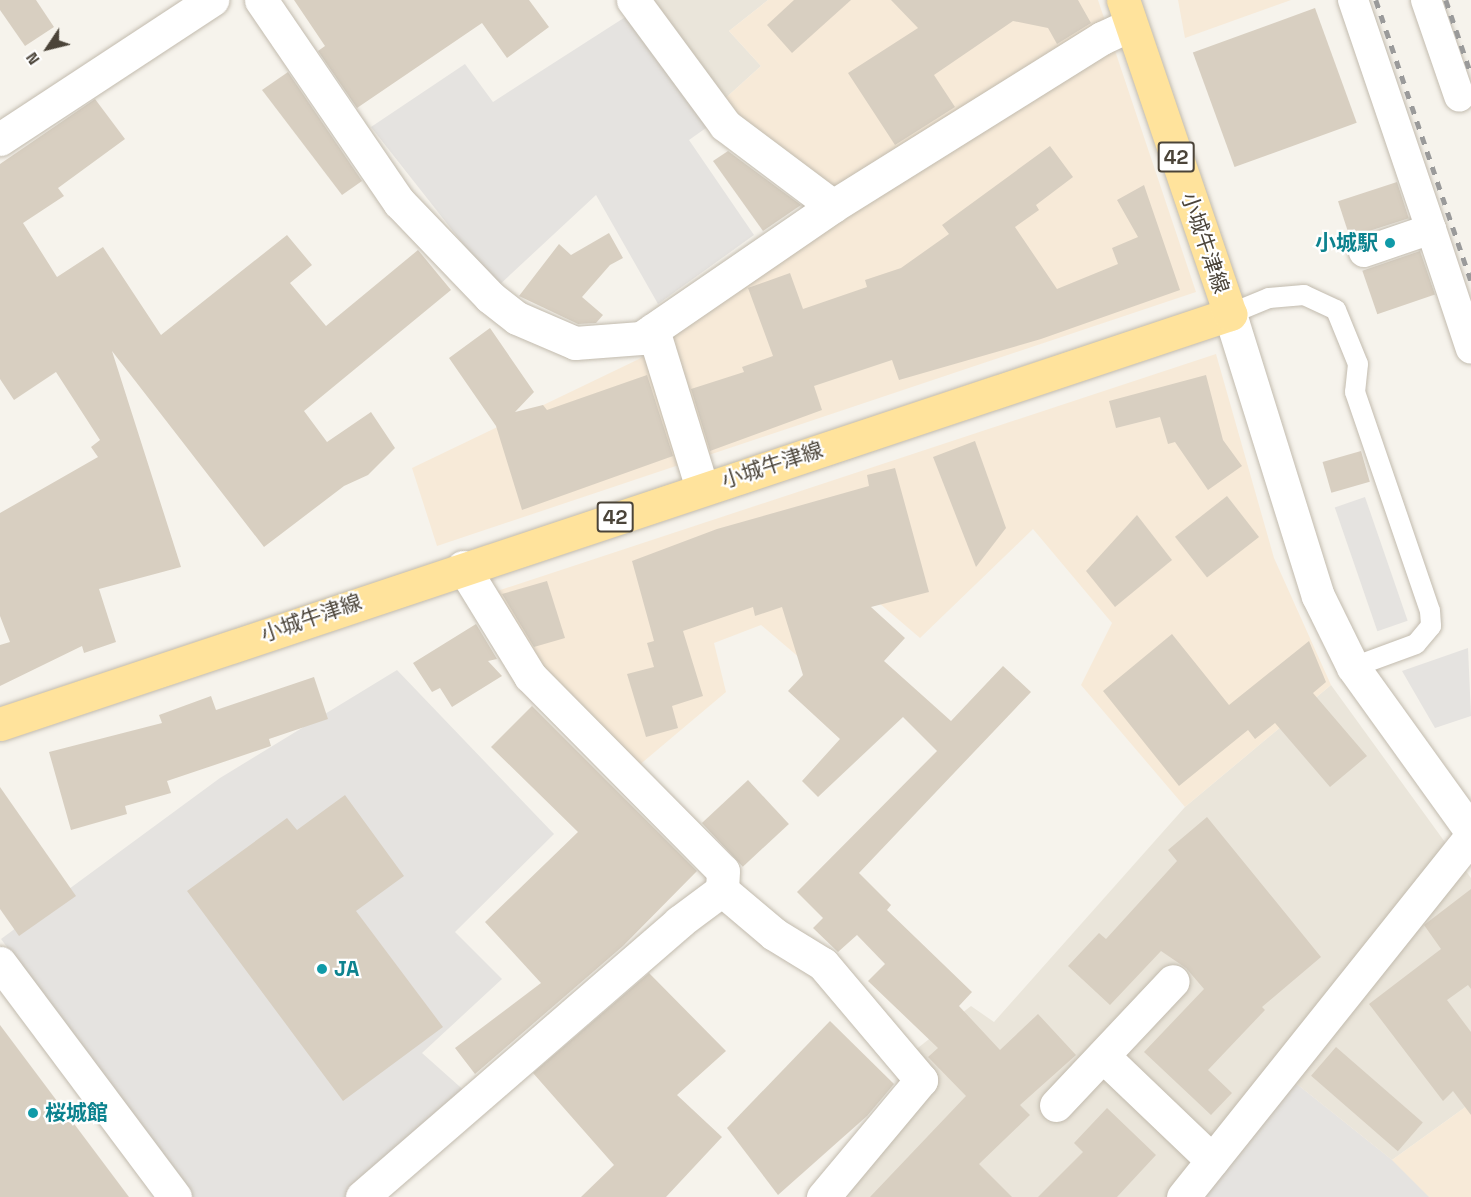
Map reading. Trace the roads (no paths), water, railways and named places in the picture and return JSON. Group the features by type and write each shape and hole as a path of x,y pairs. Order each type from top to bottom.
{"main road":[{"name":"小城牛津線","path":"0,724 463,567 1230,314 1126,13"}],"street":[{"path":"0,139 212,0"},
{"path":"261,0 399,202 490,297 517,318 575,343 641,338 833,206 1102,38 1126,13"},
{"path":"633,0 726,125 833,206"},
{"path":"1335,0 1362,55 1471,349"},
{"path":"1353,0 1362,55"},
{"path":"1426,0 1459,96"},
{"path":"1364,252 1426,231"},
{"path":"1230,314 1295,534 1353,667 1471,831"},
{"path":"653,330 702,488"},
{"path":"463,567 530,676 723,871 722,890"},
{"path":"1183,1197 1471,836"},
{"path":"362,1197 679,922 722,890"},
{"path":"722,890 774,934 824,964 921,1080 823,1197"},
{"path":"3,974 175,1197"},
{"path":"1056,1105 1173,981"},
{"path":"1103,1056 1212,1160"}],"lane":[{"path":"1230,314 1269,298 1304,295 1336,310 1358,364 1355,392 1430,611 1431,626 1416,644 1353,667"}],"railway":[{"path":"1376,0 1471,280"},
{"path":"1446,0 1471,74"}],"place":[{"name":"小城駅","path":"1390,243"},
{"name":"JA","path":"322,969"},
{"name":"桜城館","path":"33,1113"}]}
